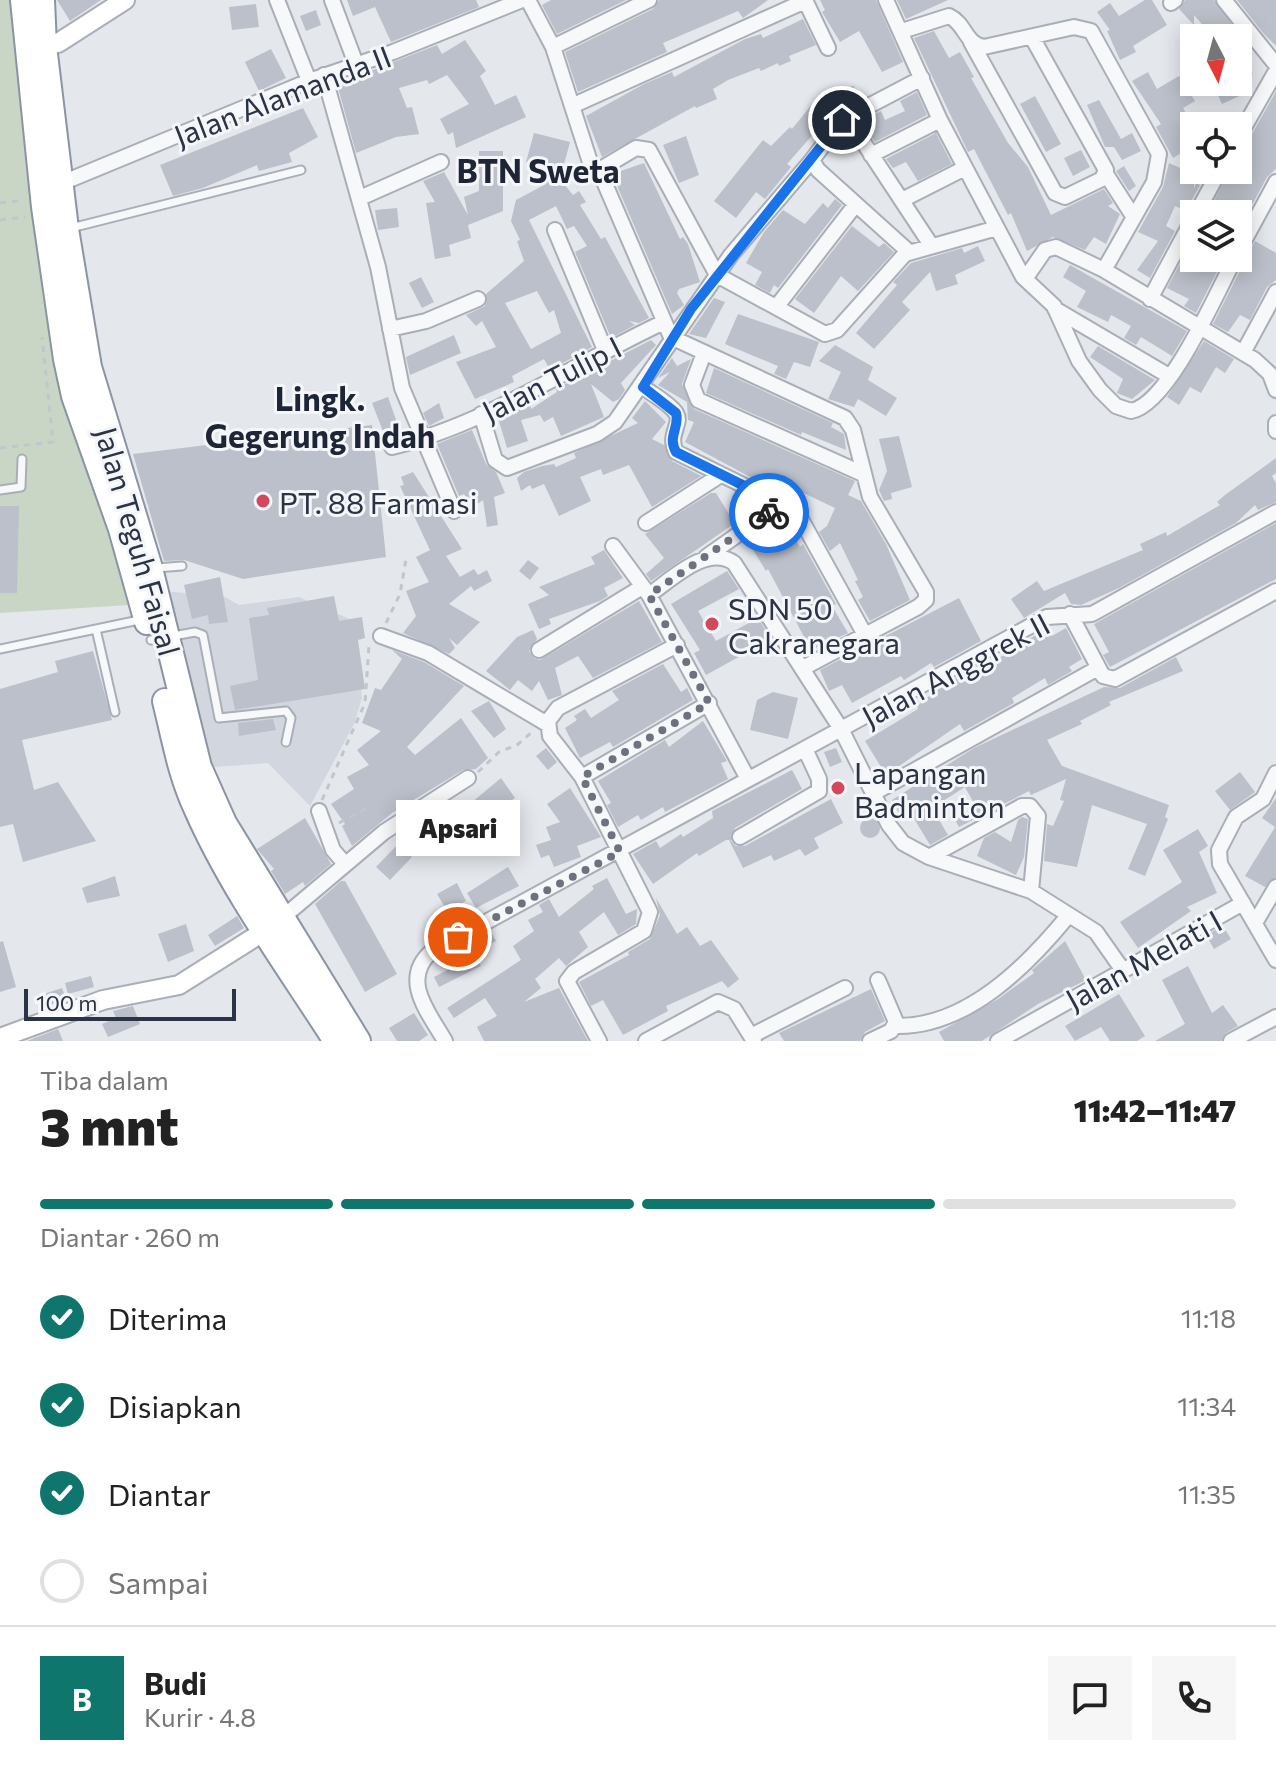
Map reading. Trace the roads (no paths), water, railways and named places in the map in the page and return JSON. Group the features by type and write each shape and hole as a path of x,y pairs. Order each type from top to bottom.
{"highway":[{"name":"Jalan Teguh Faisal","path":"23,0 35,47 48,190 69,307"},
{"name":"Jalan Teguh Faisal","path":"35,47 42,0"},
{"name":"Jalan Teguh Faisal","path":"48,190 66,229 74,396 142,570 156,627 181,769 195,807 346,1039"}],"main road":[{"path":"35,47 58,43 125,0"},
{"path":"0,1038 103,1000 179,985 274,924"}],"street":[{"path":"277,0 309,81"},
{"path":"332,0 356,64"},
{"path":"525,0 553,47 574,105 586,153 599,170 671,337 841,414 853,430 870,497 924,588 926,600 904,615 864,633 803,668"},
{"name":"Jalan Alamanda II","path":"48,190 324,75 525,0"},
{"path":"553,47 649,0"},
{"path":"574,105 805,0 828,48"},
{"path":"886,0 940,120 1025,279 1055,309 1169,376"},
{"path":"1224,0 1276,65"},
{"path":"902,31 949,16 960,24 1054,191 1065,197 1106,174"},
{"path":"971,42 984,47 1083,26 1097,38 1159,154 1154,182 1104,270"},
{"path":"1033,39 1106,174 1133,216"},
{"path":"1252,113 1276,71"},
{"path":"324,75 360,198 402,388 454,511"},
{"path":"481,414 495,460 509,468 597,434 615,422 643,387 671,337 717,275 846,116 922,78"},
{"path":"846,116 931,245"},
{"path":"871,155 940,120"},
{"path":"599,170 636,148 650,151 717,275 823,334 833,333 841,326 905,254 997,228"},
{"path":"812,160 905,254"},
{"path":"360,198 441,162"},
{"path":"902,200 965,168"},
{"path":"1252,226 1276,182"},
{"path":"777,306 856,204"},
{"path":"555,230 605,350"},
{"path":"1150,299 1180,244"},
{"path":"1025,279 1045,250 1053,246 1104,270 1200,325 1266,369 1276,390"},
{"path":"1055,309 1070,345 1089,376 1116,406 1131,411 1149,404 1169,376 1228,272"},
{"path":"1243,353 1276,292"},
{"path":"390,329 426,321 478,299"},
{"name":"Jalan Tulip I","path":"392,447 422,440 481,414 664,322"},
{"path":"704,353 692,385 698,400 863,474"},
{"path":"643,387 676,413 678,422 671,439 676,452 800,516 864,633"},
{"path":"1276,423 1276,431"},
{"path":"646,523 719,476"},
{"path":"539,650 703,560 781,504"},
{"name":"Jalan Anggrek II","path":"445,1041 417,989 418,971 426,956 1047,617 1092,614 1276,512"},
{"path":"613,546 645,591 677,645 748,779"},
{"path":"703,560 717,556 734,563 841,729 903,843 929,857 1031,891 1096,932 1122,969"},
{"path":"1070,614 1100,672 1117,678 1276,591"},
{"path":"379,636 428,653 545,723 550,736 582,777 647,903 648,925 639,934 574,972 567,981 599,1041"},
{"path":"545,723 558,708 677,645"},
{"path":"874,793 1100,672"},
{"path":"582,777 709,703"},
{"path":"740,837 819,791 819,779 806,751"},
{"path":"1276,773 1263,799 1239,814 1219,850 1220,864 1276,960"},
{"path":"274,924 412,812 468,778"},
{"path":"929,857 1022,806 1030,806 1038,816 1031,891"},
{"path":"319,811 337,856 345,864"},
{"path":"1255,923 1276,887"},
{"name":"Jalan Melati I","path":"1001,1040 1243,903"},
{"path":"870,1041 895,1026 917,1025 937,1018 993,989 1026,963 1068,916"},
{"path":"878,980 896,1016 895,1026"},
{"path":"646,1041 718,1002 734,1009 752,1038 845,988"},
{"path":"1231,1041 1276,1017"}],"lane":[{"path":"66,229 301,170"},
{"path":"0,490 21,487 22,459"},
{"path":"142,570 182,566"},
{"path":"0,649 96,629 156,627 195,632 203,635 219,718 286,711 291,718 286,742"},
{"path":"96,629 115,712"}],"place":[{"name":"PT. 88 Farmasi","path":"263,501"},
{"name":"SDN 50 Cakranegara","path":"712,624"},
{"name":"Lapangan Badminton","path":"838,788"},
{"name":"Apsari","path":"458,937"}],"district":[{"name":"BTN Sweta","path":"538,170"},
{"name":"Lingk. Gegerung Indah","path":"320,416"}]}
